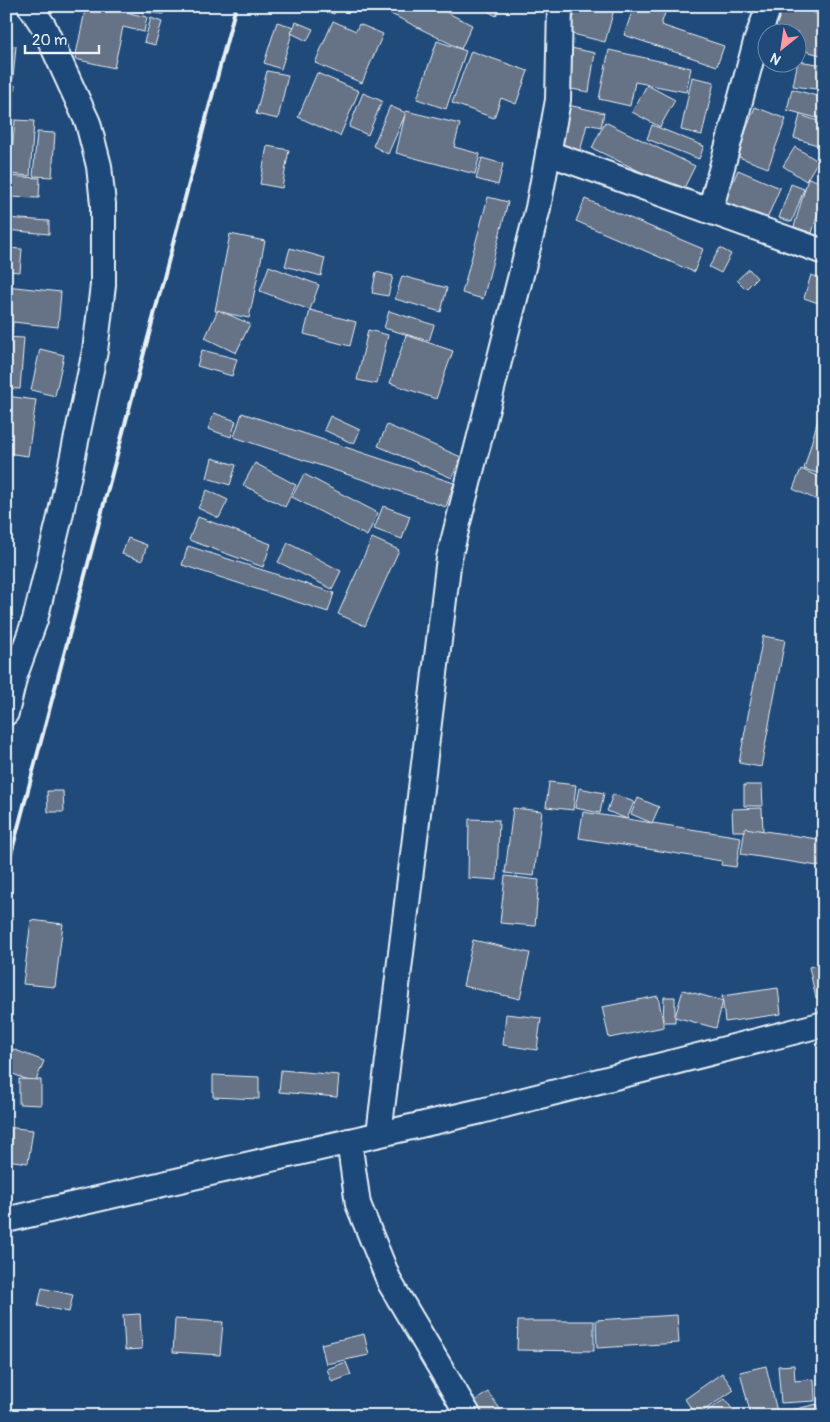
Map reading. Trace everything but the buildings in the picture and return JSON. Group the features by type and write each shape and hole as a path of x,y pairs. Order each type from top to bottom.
{"street":[{"path":"6,714 15,675 34,620 60,517 95,351 104,285 103,204 99,166 88,123 44,27 30,6"},
{"path":"379,1134 449,558 538,208 558,100 560,6"},
{"path":"710,211 756,42 770,6"},
{"path":"548,153 824,252"},
{"path":"6,1220 480,1111 824,1024"},
{"path":"349,1141 358,1204 390,1283 469,1416"}],"railway":[{"path":"6,873 236,6"}]}
